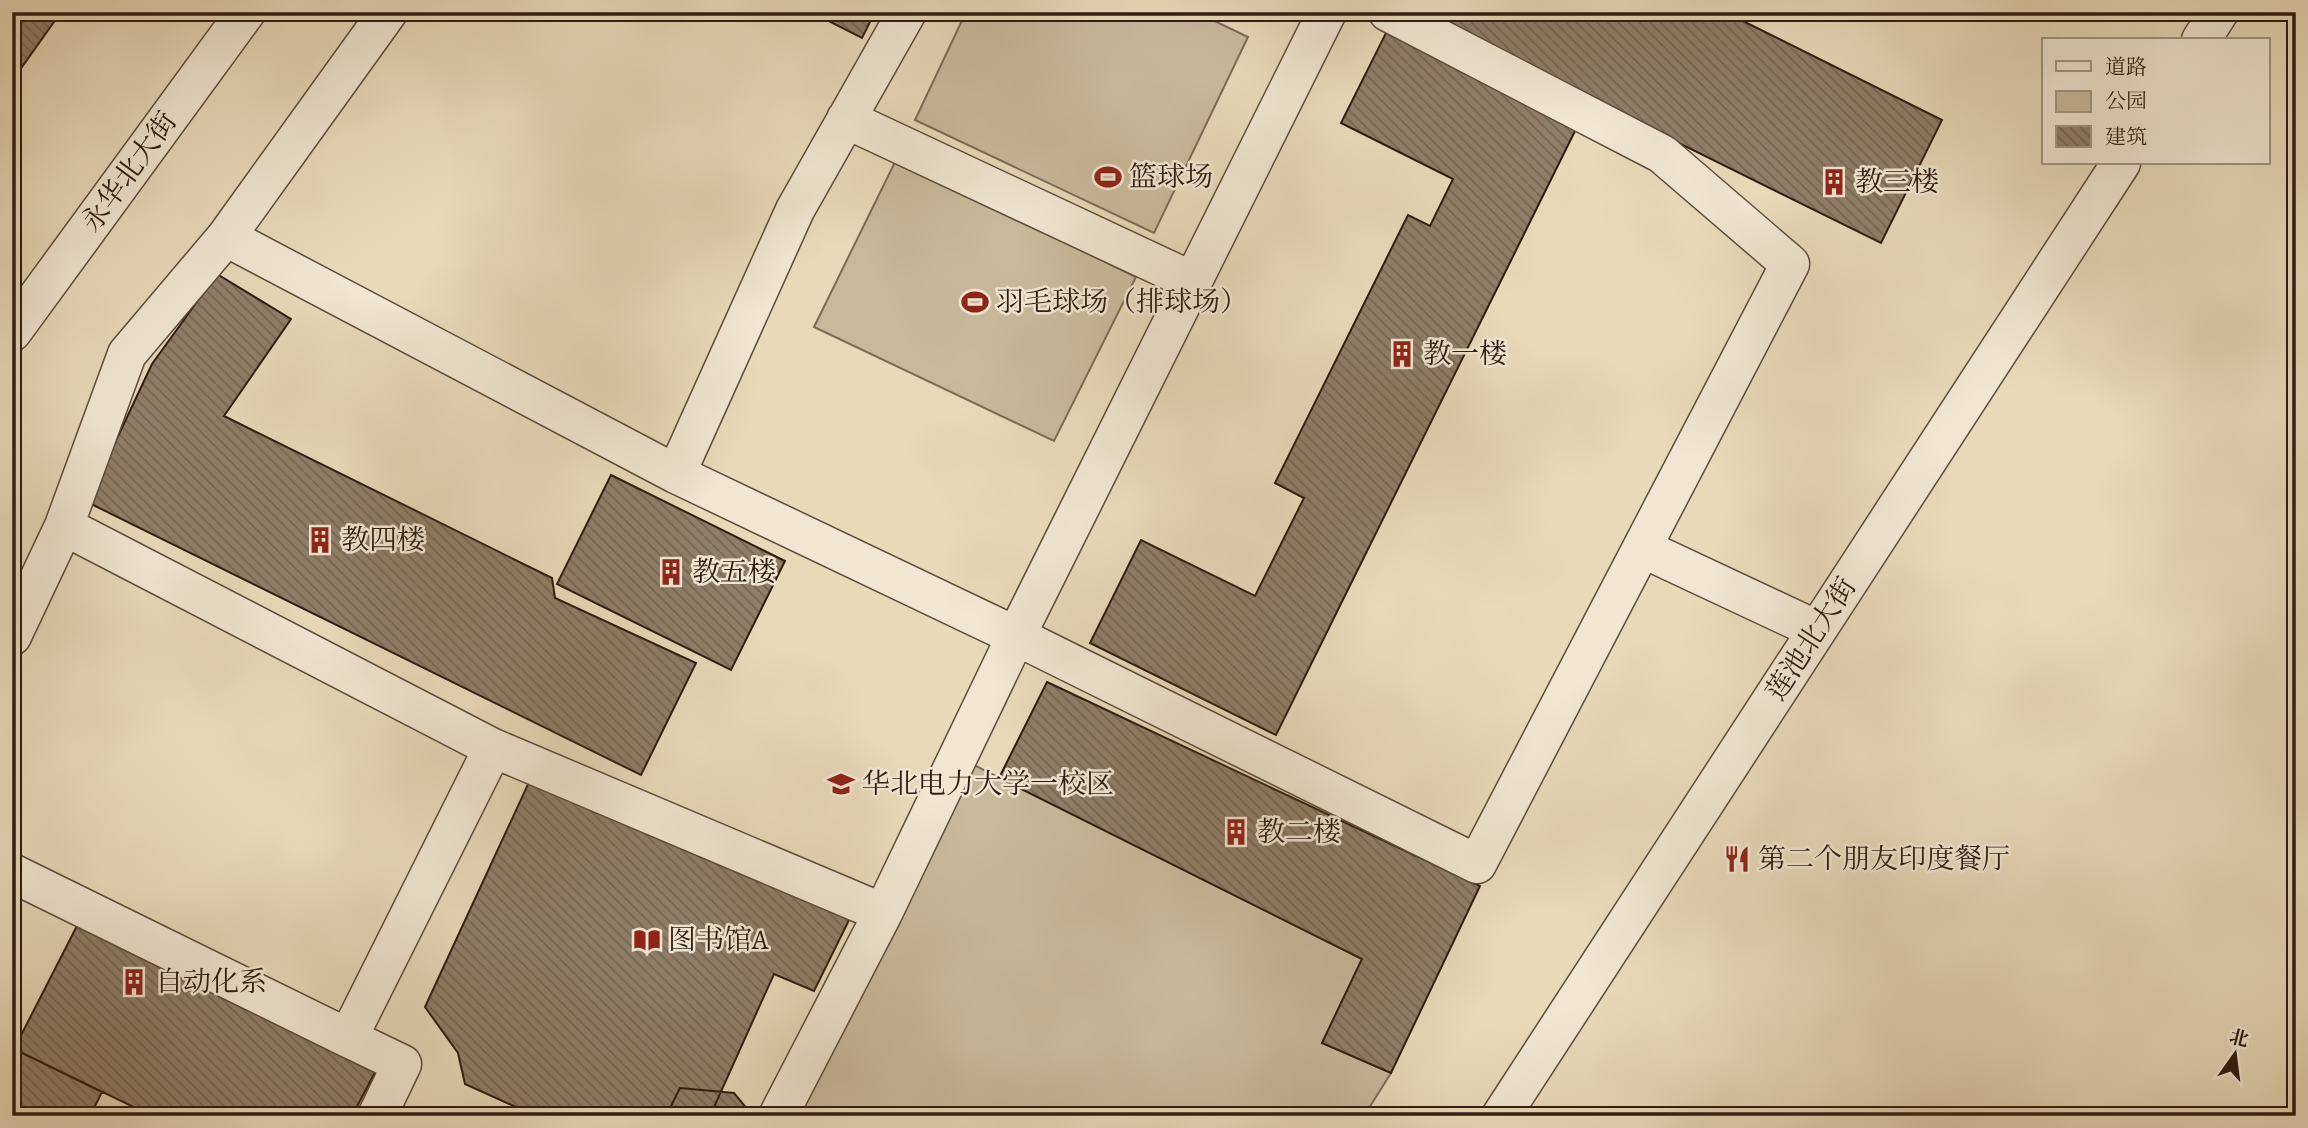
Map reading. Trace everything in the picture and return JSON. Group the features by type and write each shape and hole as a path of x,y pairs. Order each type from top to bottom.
{"street":[{"name":"永华北大街","path":"15,322 246,12"},
{"path":"12,636 64,526 128,354 226,237 388,12"},
{"path":"676,474 795,210 906,12"},
{"path":"778,1116 883,913 1016,636 1327,12"},
{"path":"226,237 676,474 1016,636 1477,863 1790,264 1662,154 1388,12"},
{"path":"2202,38 2219,12"},
{"path":"846,120 1192,281"},
{"name":"莲池北大街","path":"1501,1116 2120,164"},
{"path":"64,526 493,748 883,913"},
{"path":"1642,548 1817,630"},
{"path":"348,1038 493,748"},
{"path":"12,873 402,1064 377,1116"}],"green space":[{"name":"篮球场","path":"966,12 1196,12 1248,37 1154,233 915,120"},
{"name":"羽毛球场（排球场）","path":"896,160 1136,277 1054,441 814,327"},
{"path":"956,756 1362,959 1322,1043 1391,1073 1364,1116 772,1116"}],"building":[{"path":"12,12 61,12 12,81"},
{"path":"811,12 875,12 862,38"},
{"name":"教三楼","path":"1414,12 1725,12 1942,120 1881,243"},
{"name":"教一楼","path":"1390,25 1581,119 1276,735 1090,643 1141,540 1255,596 1304,498 1275,483 1408,215 1430,226 1453,179 1341,123"},
{"name":"教四楼","path":"217,274 291,319 224,416 552,578 555,598 696,663 641,775 87,502 152,364"},
{"name":"教五楼","path":"611,475 785,561 731,670 557,584"},
{"name":"教二楼","path":"1047,682 1480,886 1391,1073 1322,1043 1362,959 999,778"},
{"name":"图书馆A","path":"536,767 856,906 814,991 774,974 710,1116 536,1116 465,1084 458,1053 425,1007"},
{"name":"自动化系","path":"83,914 381,1061 352,1116 152,1116 14,1049"},
{"path":"12,1048 102,1092 90,1116 12,1116"},
{"path":"680,1088 734,1093 753,1116 666,1116"}],"place":[{"name":"篮球场","path":"1108,177"},
{"name":"教三楼","path":"1834,182"},
{"name":"羽毛球场（排球场）","path":"975,302"},
{"name":"教一楼","path":"1402,354"},
{"name":"教四楼","path":"320,540"},
{"name":"教五楼","path":"671,572"},
{"name":"华北电力大学一校区","path":"841,784"},
{"name":"教二楼","path":"1236,832"},
{"name":"第二个朋友印度餐厅","path":"1737,859"},
{"name":"图书馆A","path":"647,940"},
{"name":"自动化系","path":"134,982"}]}
